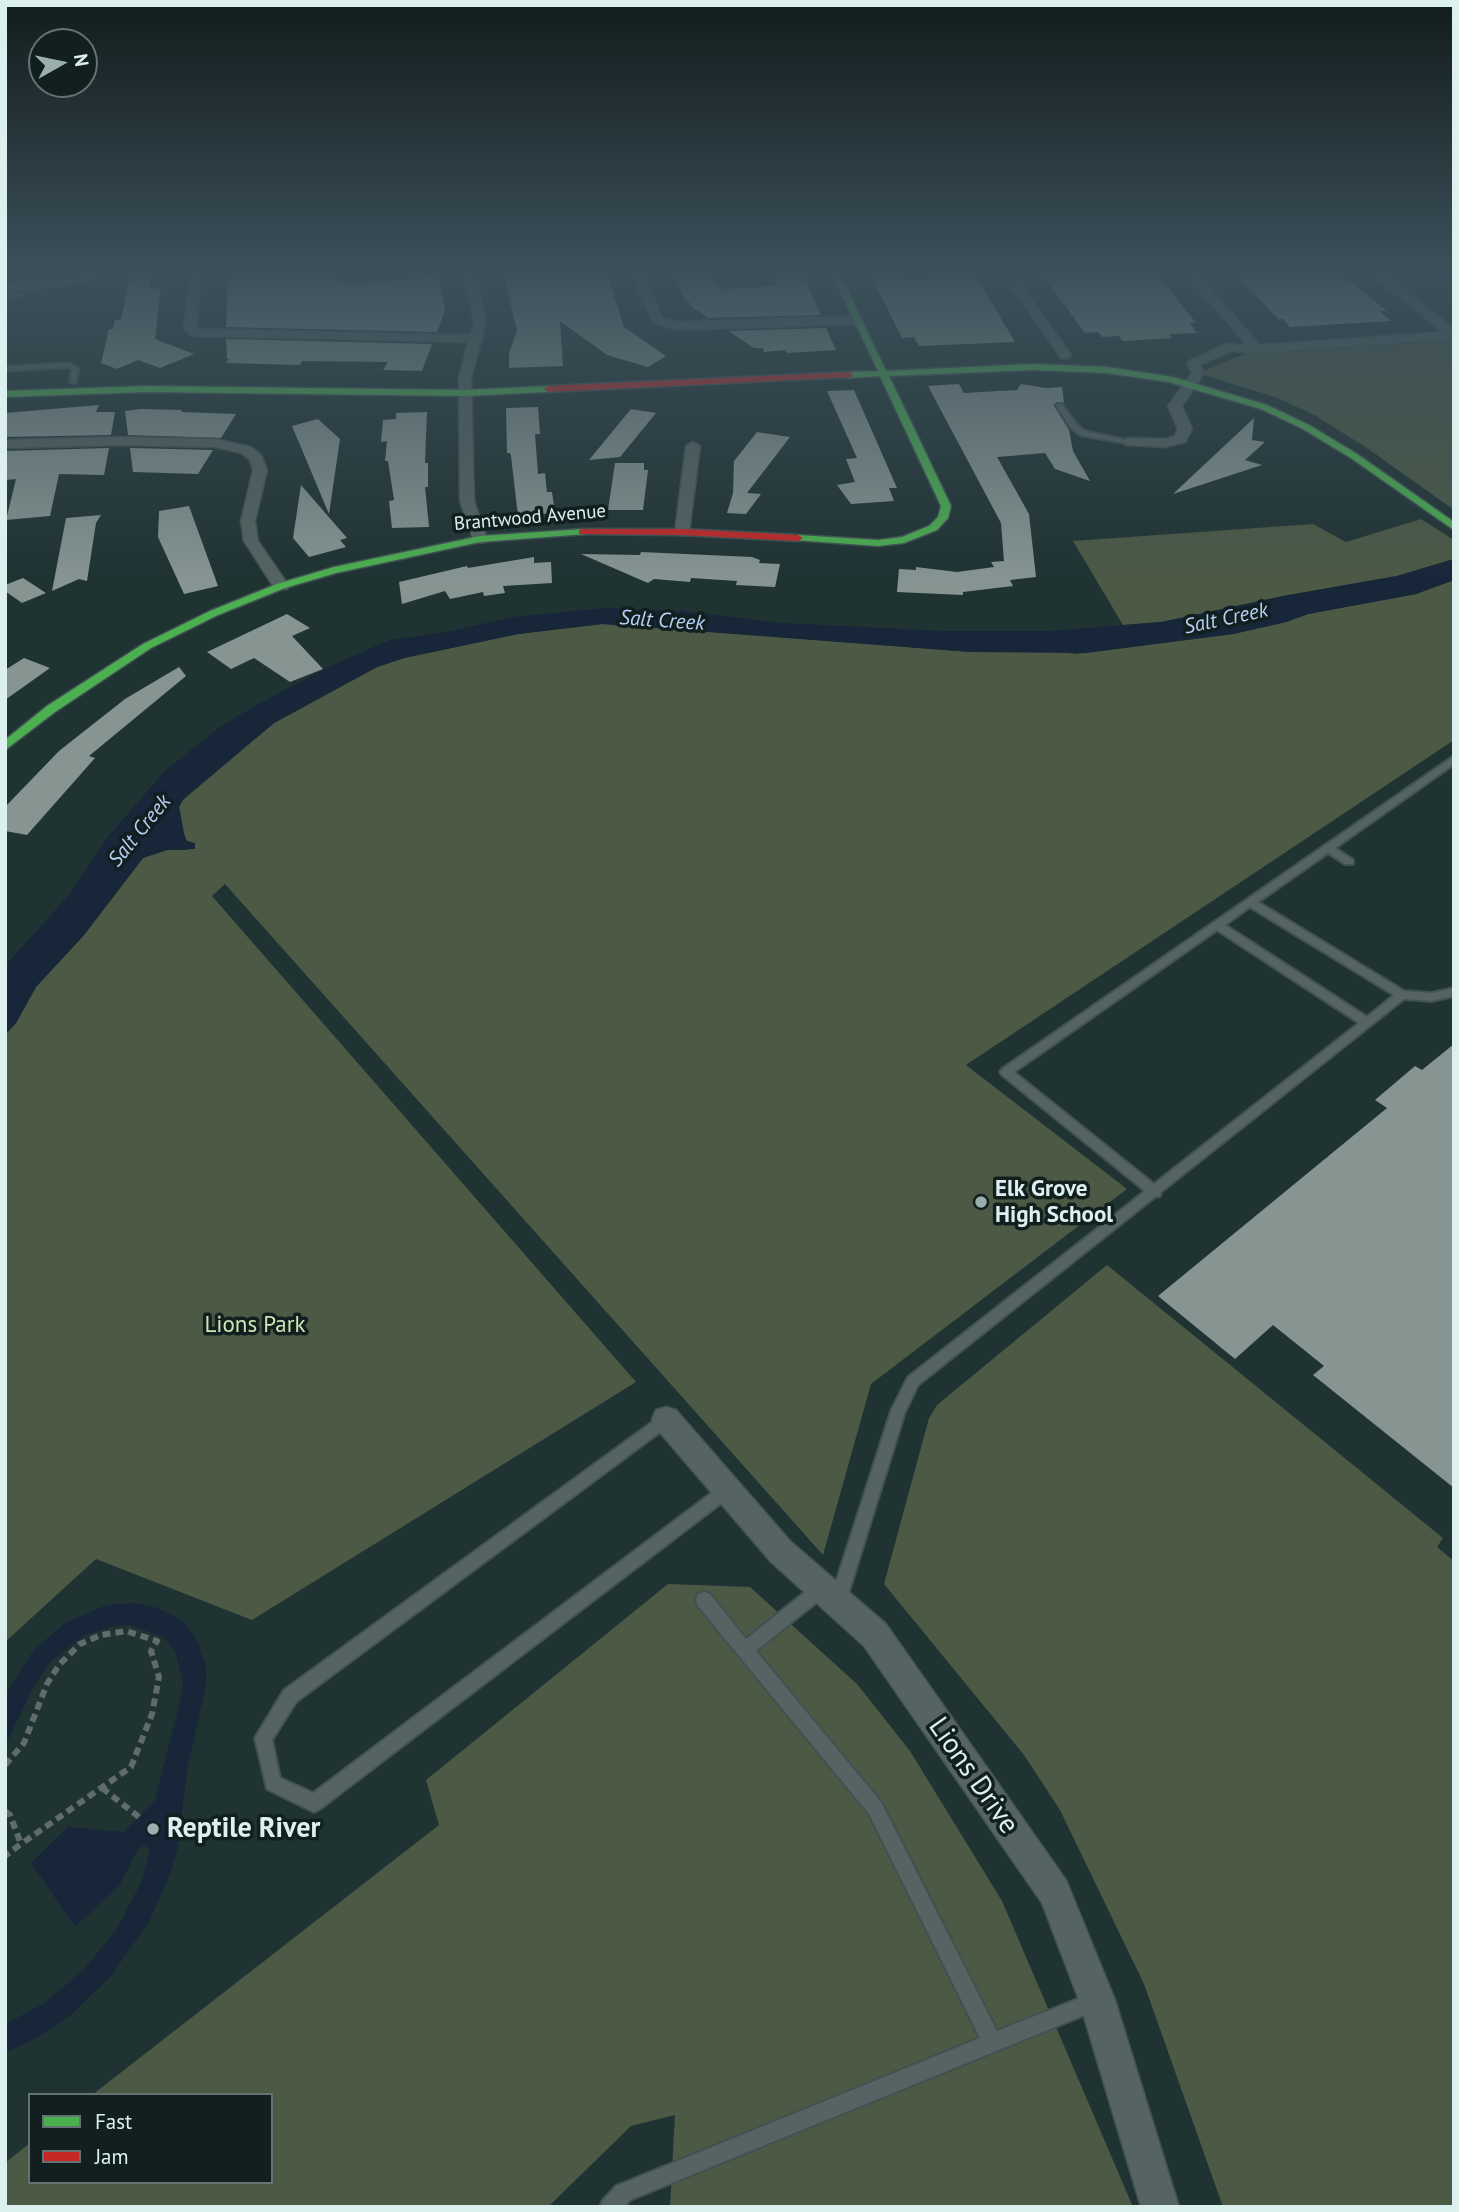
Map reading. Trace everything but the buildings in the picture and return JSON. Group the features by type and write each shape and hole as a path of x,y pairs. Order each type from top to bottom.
{"main road":[{"path":"5,394 136,389 466,389 778,373"},
{"name":"Brantwood Avenue","path":"5,746 51,709 147,646 214,613 281,586 334,570 480,539 593,531 682,532 878,543 915,537 933,528 943,518 946,506 883,373"},
{"path":"1125,373 1194,379 1264,407 1306,427 1354,456 1454,527"},
{"path":"1175,373 1278,398 1316,416 1454,510"},
{"path":"5,386 73,382 466,389"}],"street":[{"path":"466,373 467,501 480,539"},
{"path":"1194,373 1194,379"},
{"path":"1130,442 1165,443 1180,439 1185,429 1175,406 1194,379 1207,373"},
{"path":"5,444 122,441 215,443 246,450 256,458 260,470 248,521 251,541 281,586"},
{"path":"682,532 693,446"},
{"name":"Lions Drive","path":"666,1419 781,1552 875,1635 1054,1892 1097,2000 1160,2207"}],"lane":[{"path":"73,382 75,373"},
{"path":"1059,405 1074,426 1083,433 1130,442"},
{"path":"1154,1192 1006,1072 1454,759"},
{"path":"1328,848 1349,862"},
{"path":"1250,902 1402,995 1432,998 1454,992"},
{"path":"1217,925 1368,1023"},
{"path":"745,1650 830,1595 898,1411 913,1381 1402,995"},
{"path":"666,1419 290,1696 263,1738 274,1783 314,1803 727,1489"},
{"path":"704,1600 875,1808 993,2043"},
{"path":"610,2207 623,2193 1097,2000"}],"path":[{"path":"5,1765 24,1743 47,1684 59,1664 80,1644 101,1635 126,1631 157,1641 151,1651 159,1677 152,1714 131,1767 5,1856"},
{"path":"102,1788 139,1817"},
{"path":"5,1811 10,1815 21,1844"}],"green space":[{"path":"1199,373 1454,373 1454,510 1367,448 1316,416 1278,398"},
{"path":"1421,519 1454,540 1454,559 1397,576 1283,596 1161,622 1123,625 1073,541 1313,524 1346,542"},
{"name":"Lions Park","path":"1454,580 1454,740 966,1065 1127,1189 871,1384 823,1555 225,884 212,896 636,1382 252,1620 96,1559 5,1642 5,1035 16,1023 36,987 84,935 143,858 167,850 187,850 179,807 183,800 274,723 377,667 404,658 518,634 602,624 971,652 1054,651 1076,654 1233,634 1308,614 1416,594"},
{"path":"1107,1265 1443,1538 1437,1547 1454,1561 1454,2207 1223,2207 1144,1984 1060,1810 1024,1755 884,1584 929,1418 937,1405"},
{"path":"668,1584 750,1587 857,1684 910,1751 1002,1901 1133,2207 670,2207 675,2115 631,2126 548,2207 5,2207 5,2163 28,2145 28,2184 273,2184 273,2093 95,2093 439,1825 426,1780"}],"water":[{"name":"Salt Creek","path":"1454,559 1454,580 1416,594 1308,614 1233,634 1086,653 971,652 602,624 518,634 404,658 377,667 274,723 183,799 179,807 184,834 187,841 195,843 195,849 167,850 143,858 84,935 36,987 16,1023 5,1035 5,966 69,895 106,839 165,771 220,727 255,706 330,666 390,640 446,632 513,617 606,608 692,612 782,623 944,631 1051,631 1161,622 1283,596 1397,576"},
{"name":"Reptile River","path":"132,1603 158,1608 182,1620 198,1641 206,1668 206,1685 187,1770 178,1847 171,1871 149,1922 110,1977 72,2014 40,2036 5,2053 5,2024 43,2004 66,1985 84,1969 116,1930 141,1883 150,1849 144,1845 138,1849 119,1886 75,1927 31,1863 68,1827 124,1832 155,1800 183,1682 175,1651 163,1637 130,1625 110,1627 85,1635 51,1661 33,1688 5,1746 5,1695 33,1651 66,1622 107,1605"}],"traffic: fast":[{"path":"798,538 878,543 904,540 933,528 943,518 946,506 883,373"},
{"path":"849,375 890,373"},
{"path":"1130,373 1170,379 1264,407 1306,427 1354,456 1454,527"},
{"path":"5,394 147,389 466,393 548,389"},
{"path":"5,746 51,709 147,646 214,613 281,586 334,570 480,539 583,532"}],"traffic: jam":[{"path":"548,389 849,375"},
{"path":"583,532 682,532 798,538"}],"place":[{"name":"Elk Grove High School","path":"981,1202"},
{"name":"Reptile River","path":"153,1829"}]}
